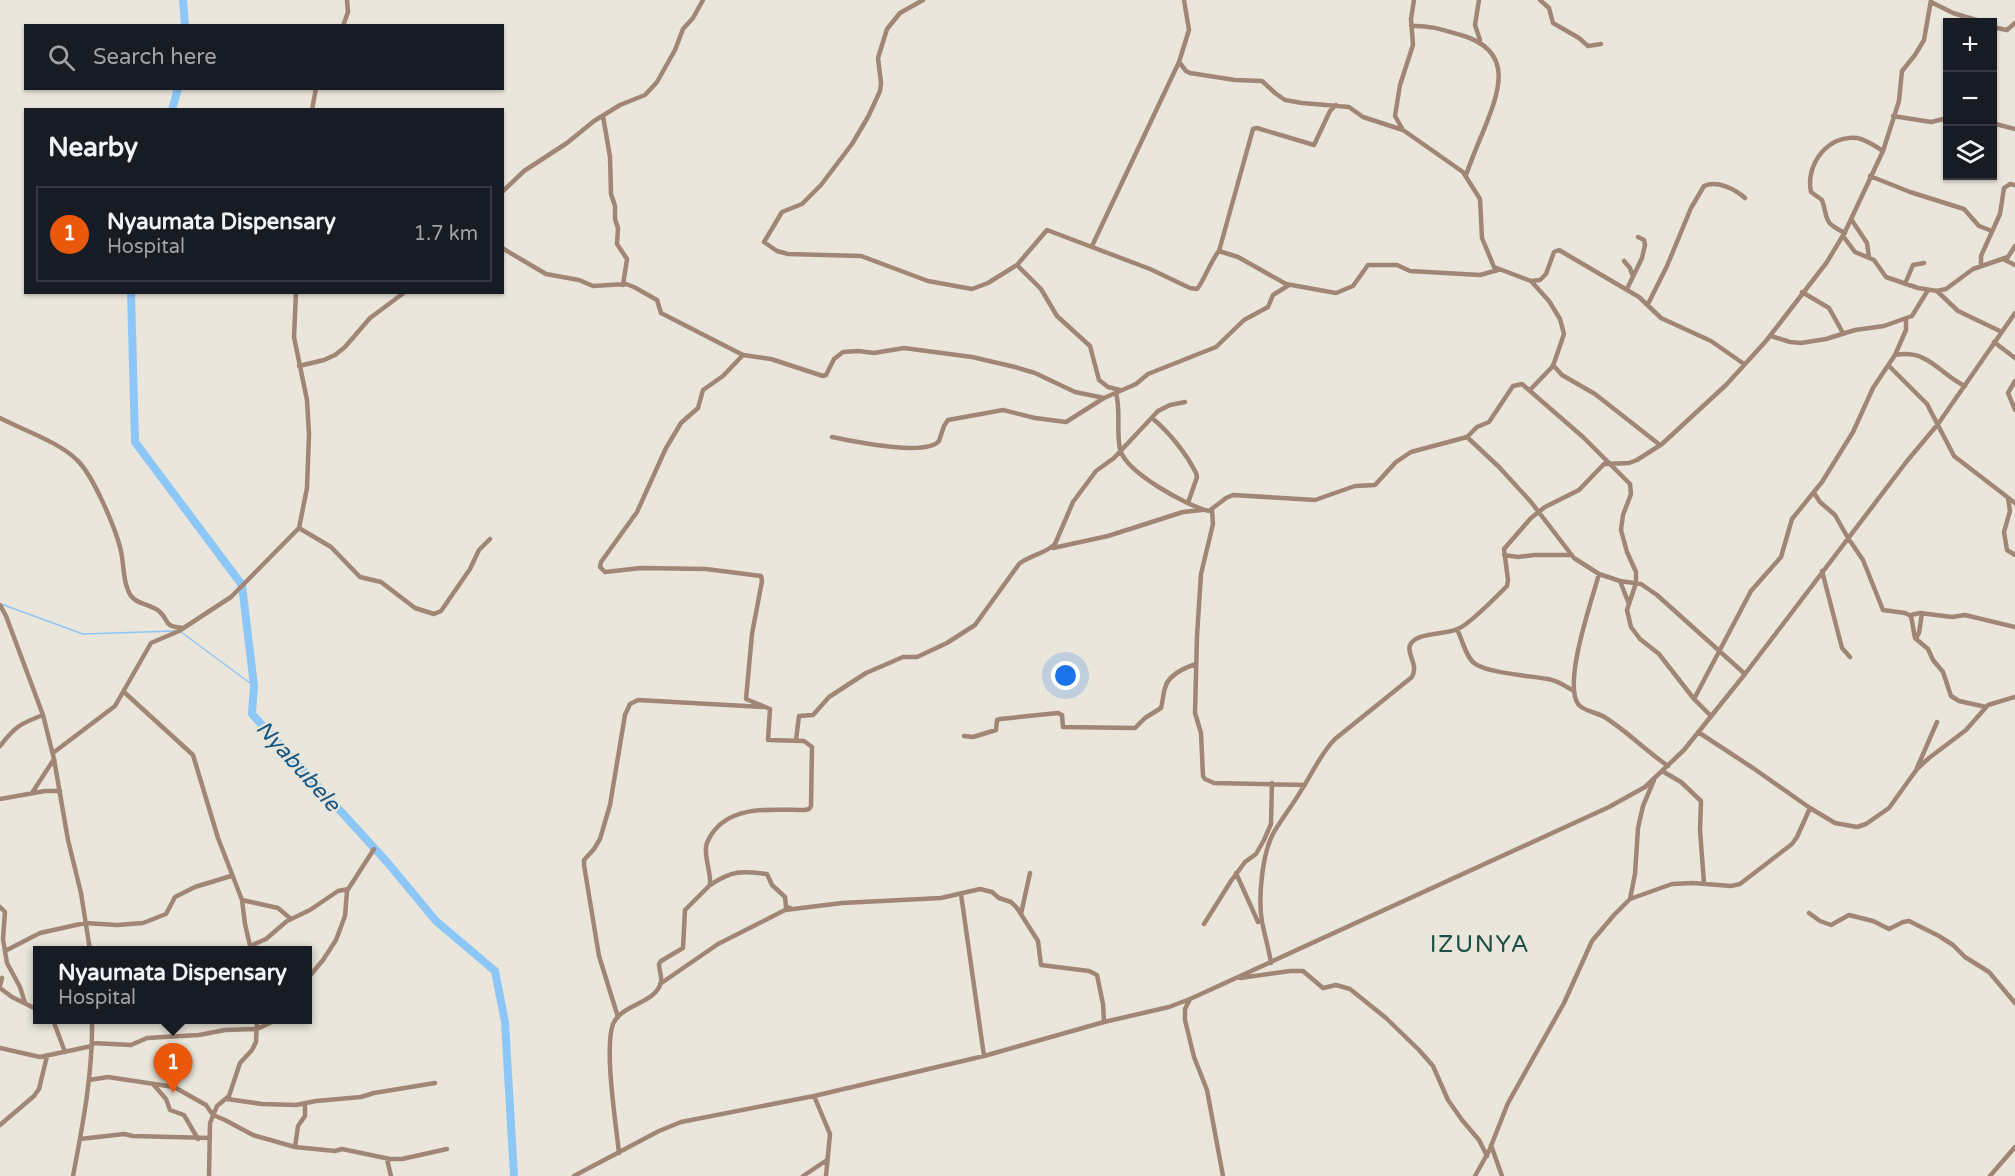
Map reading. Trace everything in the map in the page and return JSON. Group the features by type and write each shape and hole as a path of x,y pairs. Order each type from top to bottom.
{"street":[{"path":"344,24 348,12 347,0"},
{"path":"504,190 524,171 603,116 620,105 645,95 657,82 675,50 683,28 693,18 703,0"},
{"path":"922,0 900,14 886,31 878,58 880,91 873,109 852,144 821,185 802,204 782,212 764,242 777,251 788,254 861,256 916,277 972,289 988,283 1017,265 1046,230 1150,268 1194,289 1201,285 1211,261 1219,250 1252,129 1257,128 1314,145 1330,111 1336,105"},
{"path":"1092,246 1179,62 1189,30 1184,0"},
{"path":"1403,130 1395,116 1400,85 1413,45 1411,26 1414,0"},
{"path":"1479,0 1474,25 1482,43"},
{"path":"1540,0 1549,9"},
{"path":"1551,0 1549,9 1553,23 1588,46 1601,44"},
{"path":"1271,963 1262,922 1264,862 1274,832 1328,746 1412,676 1415,669 1409,648 1411,644 1421,636 1457,629 1507,586 1504,555 1506,545 1539,512 1579,490 1601,467 1608,463 1629,463 1660,445 1726,385 1771,336 1802,292 1827,262 1844,234 1883,151 1899,101 1902,72 1916,55 1924,40 1931,1 1953,14 1968,18"},
{"path":"1997,28 2007,30 2015,23"},
{"path":"1411,26 1428,26 1476,39 1495,57 1499,79 1490,117 1466,175"},
{"path":"1179,62 1190,73 1235,80 1262,81 1286,99 1326,106 1349,107 1362,117 1403,130 1440,154 1466,175 1480,199 1482,238 1491,262 1498,270 1531,281 1540,280 1544,277 1553,254 1558,250 1627,289 1648,304 1661,318 1711,341 1744,364"},
{"path":"312,108 316,90"},
{"path":"603,116 611,194 615,206 617,244 627,260 623,285"},
{"path":"1893,116 1931,122 1943,119"},
{"path":"1997,124 2015,129"},
{"path":"1883,151 1862,139 1847,138 1826,147 1815,164 1810,178 1811,192 1822,200 1830,226 1844,234 1855,252 1874,260 1886,277 1928,290 1946,289 1960,277 1981,266 2003,259 2011,254 2015,246"},
{"path":"1870,176 1910,192 1964,209 1979,226 1992,231"},
{"path":"1648,304 1667,266 1691,208 1704,186 1713,184 1729,188 1745,198"},
{"path":"1981,266 1981,256 2002,208 2004,188 2010,184 2015,185"},
{"path":"1851,219 1867,243 1869,257"},
{"path":"1627,289 1642,258 1645,245 1644,240 1638,237"},
{"path":"504,249 546,274 579,280 592,286 634,287 657,300 661,313 668,318 743,355 771,359 825,376 834,359 848,351 874,353 900,348 972,357 1026,369 1075,392 1104,398"},
{"path":"1219,250 1238,257 1289,285 1302,285 1338,293 1353,286 1368,266 1397,265 1410,271 1480,275 1498,270"},
{"path":"2003,259 2015,265"},
{"path":"1624,261 1632,275"},
{"path":"1905,284 1913,265 1924,263"},
{"path":"1017,265 1041,289 1057,316 1090,345 1099,380 1118,392"},
{"path":"1530,390 1553,365 1563,340 1563,327 1549,301 1531,281"},
{"path":"832,437 903,448 931,446 938,443 945,423 953,418 1003,410 1035,418 1066,422 1104,398 1137,384 1148,374 1216,347 1244,320 1268,307 1273,295 1289,285"},
{"path":"1771,336 1801,343 1884,326 1912,316 1928,290"},
{"path":"1937,291 1958,311 2002,332"},
{"path":"1802,292 1829,308 1843,333"},
{"path":"32,793 54,756 118,703 151,643 183,628 231,597 299,528 309,469 307,400 294,337 296,294"},
{"path":"299,366 335,355 370,318 402,294"},
{"path":"574,1176 659,1131 681,1122 814,1096 984,1056 1190,999 1609,807 1645,787 1698,732 1745,674 1822,571 1938,424 2015,313"},
{"path":"1694,699 1751,591 1781,557 1792,519 1814,493 1853,432 1864,406 1895,355 1906,330 1906,319"},
{"path":"1994,342 2015,358"},
{"path":"710,885 706,848 717,826 729,817 749,812 809,809 812,747 808,743 796,740 768,740 771,712 768,707 747,701 752,634 761,576 706,569 641,568 605,572 601,570 600,565 637,512 666,448 681,423 698,408 703,390 723,376 743,355"},
{"path":"1895,355 1918,355 1939,366 1950,378 1965,386"},
{"path":"1553,365 1562,375 1595,394 1660,445"},
{"path":"1888,366 1927,404 1954,456 2015,503"},
{"path":"2015,381 2008,393 2015,410"},
{"path":"796,740 799,716 813,715 830,697 871,670 903,657 917,657 967,630 983,616 1019,564 1026,558 1051,548 1118,533 1183,512 1209,510 1233,495 1315,500 1355,486 1376,485 1396,462 1411,452 1467,437 1477,427 1489,423 1513,386 1522,384 1591,444 1629,484 1631,494 1621,523 1621,530 1636,572 1636,583 1628,612 1634,632 1659,654 1694,699 1711,716"},
{"path":"1118,392 1120,450 1130,465 1165,491 1188,503 1209,510"},
{"path":"1051,548 1059,537 1073,502 1096,471 1108,463 1152,418 1166,407 1185,402"},
{"path":"0,418 58,446 77,459 92,483 121,548 129,593 138,603 158,610 170,626 183,628"},
{"path":"1152,418 1161,425 1196,473 1197,477 1188,503"},
{"path":"1467,437 1499,466 1539,512 1571,555 1599,574 1620,581 1636,583 1657,595 1745,674"},
{"path":"1814,493 1820,502 1835,515 1863,560 1882,610 1911,615 1947,617 1965,615 2015,627"},
{"path":"2008,498 2010,511 2004,532 2007,550 2015,555"},
{"path":"1209,510 1213,524 1201,574 1195,713 1201,733 1205,779 1214,783 1305,785"},
{"path":"299,528 331,548 360,577 381,582 408,604 434,614 441,611 470,569 478,550 490,539"},
{"path":"1504,555 1518,557 1571,555"},
{"path":"1822,571 1842,648 1850,657"},
{"path":"1599,574 1580,642 1574,691 1577,703 1605,717 1668,765"},
{"path":"1620,581 1629,604"},
{"path":"0,605 43,715 54,756 89,946"},
{"path":"1916,638 1922,614"},
{"path":"1911,615 1916,638 1928,649 1933,660 1943,672 1951,696 1959,701 1986,707"},
{"path":"1457,629 1470,658 1476,665 1516,676 1549,679 1563,683 1574,691"},
{"path":"964,736 975,736 996,730 1000,719 1058,713 1062,715 1063,727 1135,728 1145,718 1161,708 1165,685 1169,680 1185,668 1196,664"},
{"path":"124,692 193,755 218,838 242,900 250,946"},
{"path":"1698,732 1835,823 1857,827 1866,824 1889,808 1916,771 1929,758 1966,730 1986,707 2015,697"},
{"path":"618,1017 599,956 584,860 600,839 610,805 625,715 630,704 638,700 768,707"},
{"path":"0,746 13,730 43,715"},
{"path":"1916,771 1926,742 1937,722"},
{"path":"1662,771 1681,782 1701,801 1700,830 1704,883"},
{"path":"1630,900 1635,874 1638,828 1655,778"},
{"path":"1204,924 1236,873 1256,854 1267,833 1272,816 1272,783"},
{"path":"0,799 45,791 60,792"},
{"path":"1475,1176 1487,1156 1508,1103 1556,1020 1592,941 1630,900 1672,884 1704,883 1731,886 1750,878 1794,842 1810,808"},
{"path":"312,973 336,940 345,916 348,889 374,849"},
{"path":"660,984 659,964 683,948 685,909 710,885 730,874 752,871 767,874 772,885 785,897 786,907 790,908"},
{"path":"1021,914 1030,873"},
{"path":"1236,873 1258,922"},
{"path":"5,951 35,935 85,923 117,925 148,922 166,914 175,897 192,888 231,876"},
{"path":"254,946 291,919 310,910 339,890 348,889"},
{"path":"619,1153 611,1055 611,1034 618,1017 646,999 660,984 718,944 773,914 790,908 941,898 987,889 999,898 1011,902 1021,914 1038,941 1041,965 1089,970 1097,975 1104,1022"},
{"path":"961,894 984,1056"},
{"path":"242,900 278,908 291,919"},
{"path":"0,907 5,912 3,927 7,963 20,987 25,1003"},
{"path":"1809,913 1831,925 1849,915 1873,921 1889,929 1903,921 1914,922 1953,945 1965,957 1989,972 2015,1003"},
{"path":"0,964 7,963"},
{"path":"1233,979 1303,971 1323,988 1336,986 1350,989 1386,1018 1428,1060 1448,1100 1479,1140 1487,1156"},
{"path":"2,978 0,987 33,1007"},
{"path":"1190,999 1185,1009 1185,1020 1194,1057 1207,1090 1223,1176"},
{"path":"54,1024 65,1053"},
{"path":"73,1176 87,1102 92,1024"},
{"path":"209,1176 210,1123 218,1106 227,1099 240,1063 256,1042 257,1024"},
{"path":"0,1048 36,1057 65,1053 92,1045 131,1045 147,1038 257,1029 268,1024"},
{"path":"0,1125 39,1089 46,1056"},
{"path":"89,1080 108,1077 179,1089 206,1105 213,1115 253,1136 295,1148 342,1149 387,1159 402,1159 447,1149"},
{"path":"227,1099 262,1104 305,1105 316,1101 361,1097 435,1083"},
{"path":"153,1084 165,1099 170,1110 184,1115 198,1139"},
{"path":"814,1096 830,1134 826,1176"},
{"path":"295,1148 298,1126 305,1116 305,1105"},
{"path":"80,1139 124,1134 210,1138"},
{"path":"1491,1145 1502,1176"},
{"path":"1990,1176 2015,1147"},
{"path":"387,1159 391,1176"},
{"path":"803,1176 827,1160"}],"waterway":[{"name":"Nyabubele","path":"183,0 185,24"},
{"name":"Nyabubele","path":"173,108 177,90"},
{"name":"Nyabubele","path":"131,294 135,442 242,585 254,686 252,714 387,862 436,921 495,971 505,1022 514,1176"},
{"path":"1,604 83,634 174,631"},
{"path":"181,632 254,686"}],"place":[{"name":"Nyaumata Dispensary","path":"173,1093"}],"district":[{"name":"IZUNYA","path":"1480,944"}]}
